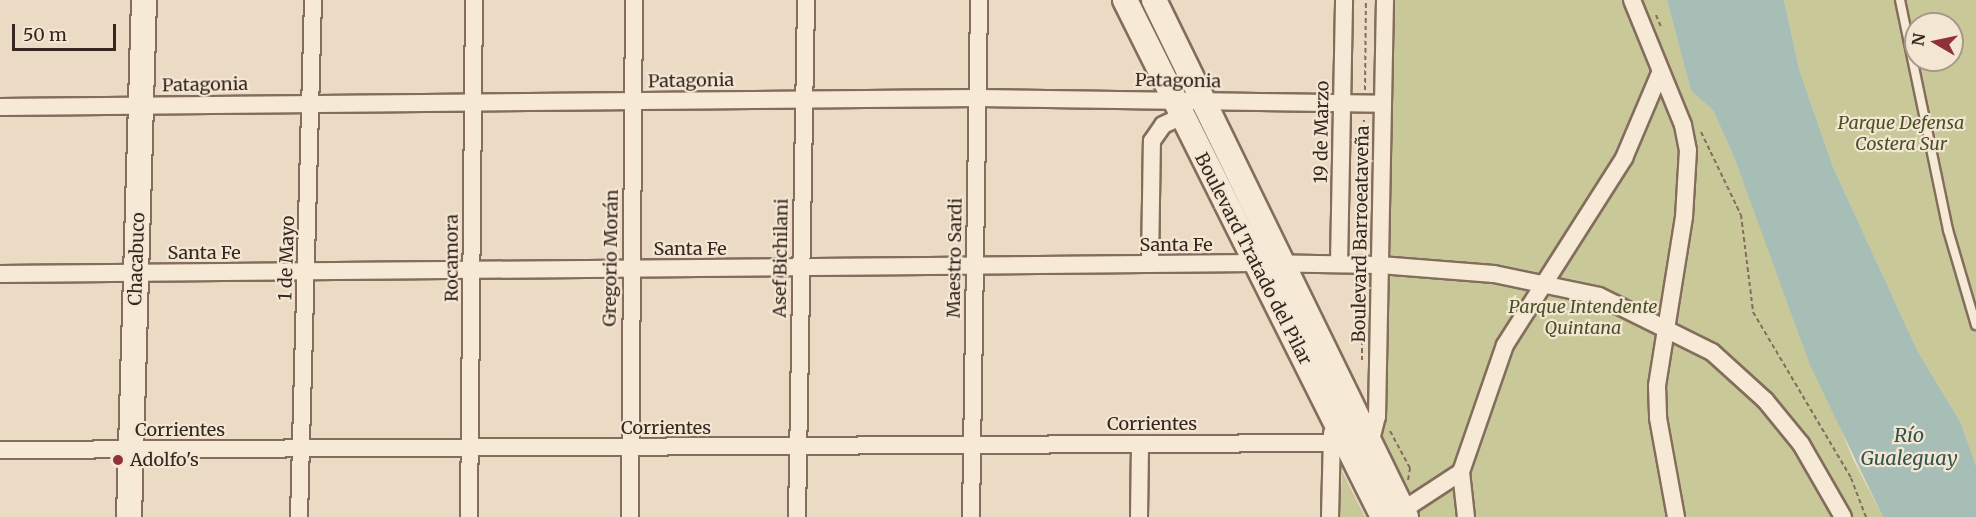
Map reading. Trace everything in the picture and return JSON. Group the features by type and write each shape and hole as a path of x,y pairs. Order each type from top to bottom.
{"main road":[{"name":"Chacabuco","path":"129,517 144,0"},
{"name":"Boulevard Tratado del Pilar","path":"1125,0 1255,263 1306,340 1361,452 1396,515"},
{"name":"Boulevard Tratado del Pilar","path":"1154,0 1280,264 1333,417 1361,452"}],"street":[{"name":"1 de Mayo","path":"299,517 313,0"},
{"name":"Rocamora","path":"469,517 474,0"},
{"name":"Gregorio Morán","path":"630,517 630,268 634,0"},
{"name":"Asef Bichilani","path":"797,517 806,0"},
{"name":"Maestro Sardi","path":"971,517 979,0"},
{"name":"19 de Marzo","path":"1339,264 1344,0"},
{"name":"Boulevard Barroeataveña","path":"1361,452 1377,417 1385,0"},
{"path":"1632,0 1683,125 1688,150 1684,217 1664,325 1658,418 1676,517"},
{"path":"1466,517 1461,471 1505,345 1541,283 1592,214 1624,158 1660,73"},
{"name":"Patagonia","path":"0,107 978,98 1178,108 1203,101 1383,104"},
{"path":"1150,264 1152,141 1178,108"},
{"name":"Santa Fe","path":"0,274 1255,263 1380,265 1541,283 1599,296 1664,325 1713,352 1765,400 1801,444 1843,517"},
{"path":"1330,517 1333,417"},
{"name":"Corrientes","path":"0,450 1332,443"},
{"path":"1139,517 1140,444"},
{"path":"1396,515 1461,471"}],"lane":[{"path":"1900,0 1948,230 1976,326"}],"path":[{"path":"1651,8 1662,32"},
{"path":"1695,121 1741,215 1753,312 1851,478 1866,517"}],"green space":[{"name":"Parque Intendente Quintana","path":"1394,0 1667,0 1691,91 1713,110 1736,162 1852,457 1883,517 1414,517 1378,445"},
{"name":"Parque Defensa Costera Sur","path":"1784,0 1976,0 1976,466 1961,423 1918,352 1833,167 1799,69"},
{"path":"1342,471 1365,517 1340,517"}],"water":[{"name":"Río Gualeguay","path":"1667,0 1784,0 1799,69 1833,167 1918,352 1961,423 1976,466 1976,517 1883,517 1810,365 1736,162 1713,110 1691,91"}],"place":[{"name":"Adolfo's","path":"118,460"}]}
